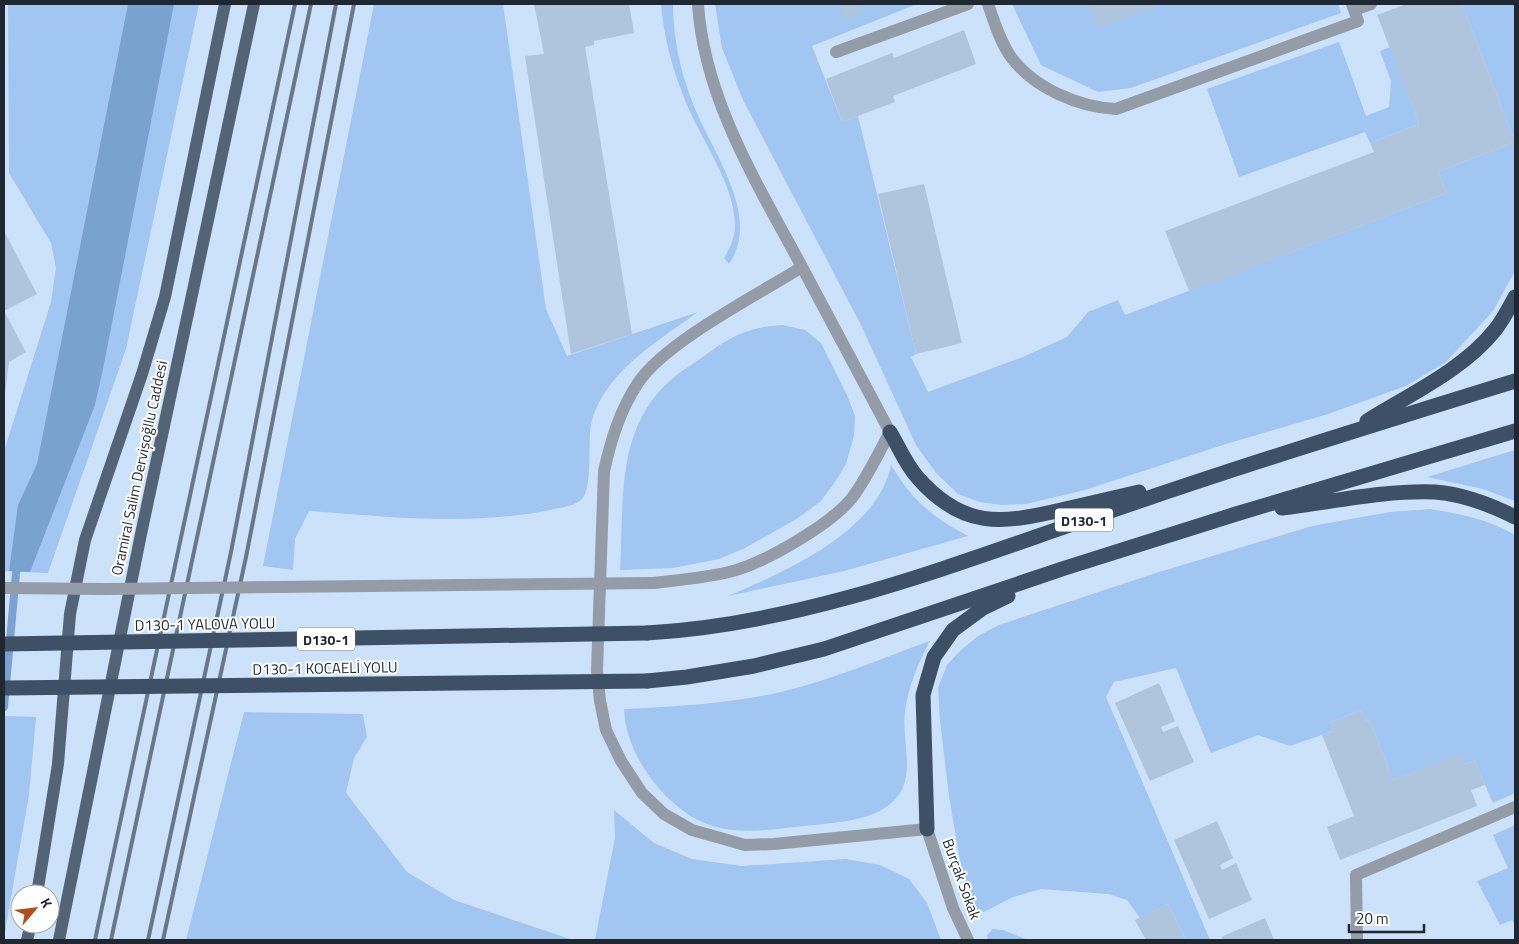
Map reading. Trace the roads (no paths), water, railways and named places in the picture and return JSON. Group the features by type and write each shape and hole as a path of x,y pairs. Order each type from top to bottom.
{"highway":[{"path":"1350,432 1450,370 1474,351 1495,330 1515,297"},
{"name":"D130-1","path":"1221,473 1515,380"},
{"path":"890,432 916,476 929,490 960,511 980,518 998,521 1018,520 1221,473"},
{"name":"D130-1","path":"1065,568 1236,514 1515,432"},
{"name":"D130-1 YALOVA YOLU","path":"4,644 647,633 711,627 826,604 966,561 1221,473"},
{"path":"1236,514 1393,494 1436,492 1478,501 1515,517"},
{"path":"926,829 923,695 934,657 953,630 983,608 1065,568"},
{"name":"D130-1 KOCAELİ YOLU","path":"4,688 647,681 687,677 792,658 1065,568"}],"main road":[{"name":"Oramiral Salim Dervişoğllu Caddesi","path":"39,884 58,764 70,614 85,540 142,374 165,297 225,4"},
{"name":"Oramiral Salim Dervişoğllu Caddesi","path":"59,940 143,524 254,4"}],"street":[{"path":"4,588 105,589 653,582 730,572 762,559 800,539 850,500 890,432 761,190 722,105 711,76 698,4"},
{"path":"836,52 968,4"},
{"path":"988,4 1010,56 1030,79 1078,102 1099,108 1116,108 1358,21 1353,7 1371,4"},
{"path":"802,267 694,334 664,356 639,381 618,422 607,455 603,491 597,670 606,730 621,761 642,793 664,814 692,830 721,839 745,845 774,844 926,829"},
{"path":"1358,940 1356,875 1515,807"},
{"name":"Burçak Sokak","path":"926,829 953,908 968,940"}],"waterway":[{"path":"4,707 17,562"}],"railway":[{"path":"95,940 295,4"},
{"path":"111,940 311,4"},
{"path":"148,940 231,552 336,4"},
{"path":"163,940 246,557 354,4"}]}
